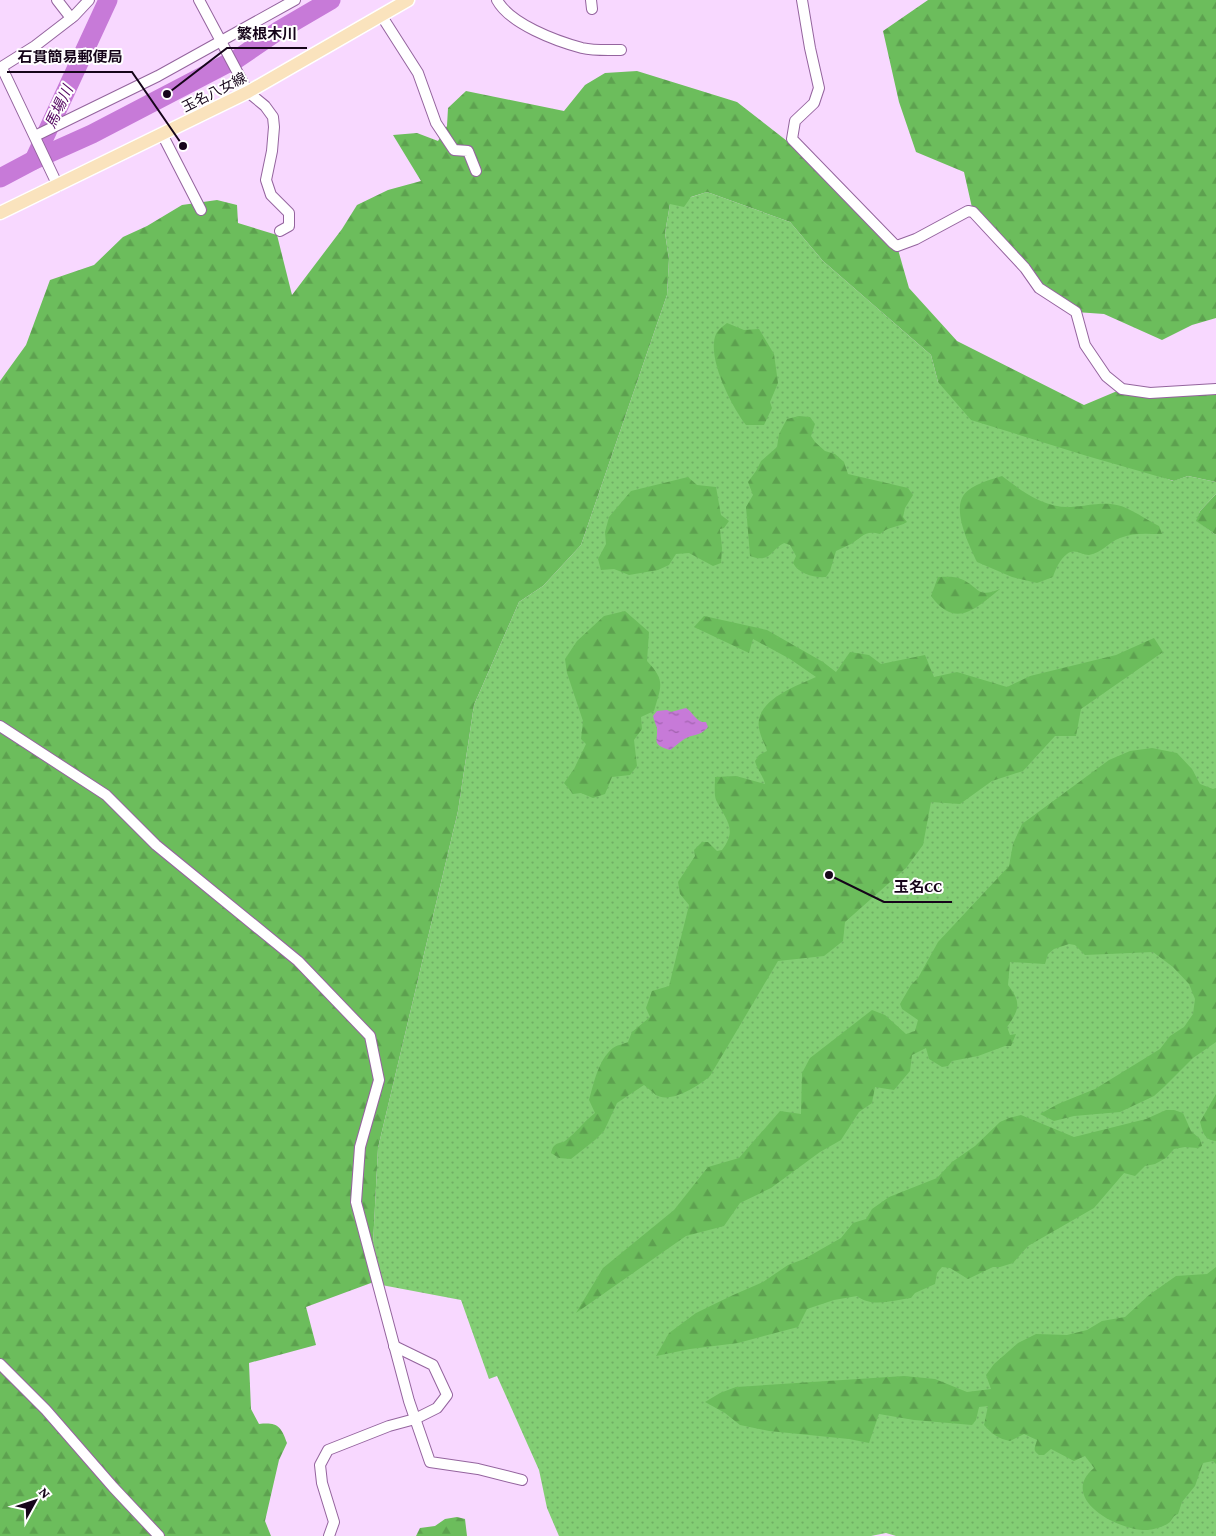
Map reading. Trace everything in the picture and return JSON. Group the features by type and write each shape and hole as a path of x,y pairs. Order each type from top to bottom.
{"main road":[{"name":"玉名八女線","path":"0,213 57,183 248,92 408,0"}],"street":[{"path":"57,0 71,18"},
{"path":"57,183 1,68 71,18 89,0"},
{"path":"199,0 248,92 266,106 273,117 272,151 266,180 271,195 289,213 289,226 280,231"},
{"path":"35,136 158,76 295,0"},
{"path":"497,0 502,8 518,22 556,39 584,48 621,50"},
{"path":"802,0 819,88 814,103 795,121 792,139 893,243 897,246 916,239 968,211 973,212 1025,268 1039,288 1076,312 1085,346 1106,376 1122,389 1150,393 1216,389"},
{"path":"382,15 418,73 436,123 454,150 468,151 476,171"},
{"path":"162,134 201,210"},
{"path":"0,726 106,795 156,845 298,961 370,1036 379,1080 360,1147 356,1202 415,1419 430,1462 478,1469 522,1480"},
{"path":"329,1536 334,1522 322,1483 320,1465 328,1450 389,1426 415,1419 437,1408 447,1395 434,1365 394,1346"},
{"path":"0,1364 46,1410 158,1536"}],"green space":[{"path":"928,0 1216,0 1216,318 1192,325 1162,340 1104,314 1076,312 1039,288 973,212 964,172 916,152 899,102 883,31"},
{"path":"637,71 737,102 819,166 897,246 909,288 957,341 1084,405 1122,389 1216,392 1216,482 1188,476 1174,481 971,420 938,382 931,355 823,261 790,222 707,192 691,197 684,207 670,204 665,233 669,259 667,295 581,545 543,586 519,602 474,705 458,811 378,1148 371,1283 306,1307 316,1345 249,1363 251,1409 259,1424 278,1426 287,1443 279,1460 265,1521 271,1536 0,1536 0,381 26,345 50,280 94,265 123,237 147,226 182,205 217,200 237,205 238,223 277,235 292,295 342,229 357,205 388,190 421,181 393,135 417,133 438,141 447,126 448,108 466,91 564,111 585,85 605,73"},
{"path":"707,192 790,222 823,261 931,355 938,382 1173,481 1188,476 1216,482 1216,494 1200,511 1197,521 1216,535 1216,1536 896,1536 886,1533 871,1536 559,1536 547,1508 539,1470 497,1376 489,1379 461,1300 371,1283 378,1148 458,811 474,705 519,602 543,586 581,545 667,295 669,259 665,233 670,204"},
{"path":"727,323 744,330 759,329 774,354 778,383 770,402 772,408 764,425 746,425 734,406 717,368 714,355 716,334"},
{"path":"799,416 810,417 815,424 811,436 815,442 825,451 835,454 844,462 848,474 908,488 913,495 905,508 903,517 907,522 880,534 870,533 864,535 836,551 830,571 826,577 812,576 799,570 793,563 796,556 790,545 784,543 767,557 757,558 750,556 746,507 753,495 748,482 761,461 777,447 779,434 787,419"},
{"path":"1002,476 1034,498 1052,505 1061,507 1096,504 1121,506 1159,526 1162,534 1125,536 1098,552 1089,555 1070,552 1064,556 1056,568 1053,577 1037,583 1012,577 977,562 964,531 960,513 960,505 965,493 980,484"},
{"path":"688,477 697,485 716,487 721,515 729,521 724,528 720,529 721,563 713,566 689,553 676,554 669,565 658,570 629,575 614,569 601,570 598,559 606,544 605,532 609,517 631,491"},
{"path":"1216,494 1216,535 1196,521 1200,511"},
{"path":"938,577 958,578 979,591 986,593 1000,589 974,609 957,614 949,612 940,606 931,596"},
{"path":"625,611 649,632 647,661 659,679 659,695 654,711 641,717 642,729 634,740 637,766 630,775 612,777 605,794 593,798 581,793 573,794 564,783 574,769 586,744 581,739 583,721 567,673 565,659 577,641 604,616"},
{"path":"704,616 767,630 823,662 836,672 850,652 869,655 881,664 925,655 934,677 957,672 1007,687 1030,676 1116,655 1154,638 1163,652 1081,709 1076,736 1055,736 1023,771 992,781 960,804 931,802 923,845 906,868 845,922 843,941 824,956 778,961 710,1076 692,1089 669,1097 656,1095 644,1085 617,1103 604,1131 595,1140 571,1159 559,1158 551,1153 553,1147 569,1138 595,1113 589,1100 597,1072 604,1059 613,1048 628,1042 632,1032 650,1017 646,1008 652,991 669,986 689,905 680,894 678,882 695,856 694,850 702,842 708,842 717,851 722,850 729,836 730,830 727,819 715,798 715,777 736,776 765,784 755,761 759,755 767,751 759,728 759,718 763,709 779,695 816,677 790,659 753,639 749,653 694,627"},
{"path":"1152,748 1177,753 1192,769 1200,784 1213,789 1216,788 1216,1042 1193,1058 1154,1096 1120,1112 1074,1116 1054,1121 1040,1114 1058,1104 1095,1089 1160,1049 1170,1036 1184,1027 1193,1014 1195,999 1189,984 1173,967 1153,952 1085,955 1075,945 1069,944 1054,949 1048,954 1045,964 1010,962 1008,985 1017,1002 1014,1016 1007,1027 1010,1035 1016,1034 1011,1046 1005,1046 978,1056 952,1061 948,1066 942,1067 929,1059 926,1048 912,1055 910,1071 894,1090 875,1087 872,1103 859,1112 841,1140 820,1152 771,1188 740,1203 724,1226 686,1236 576,1313 603,1268 674,1210 708,1167 739,1158 780,1111 801,1114 802,1073 810,1058 872,1010 885,1015 906,1034 915,1031 918,1020 902,1009 900,1004 911,985 918,978 938,942 1009,866 1013,844 1022,824 1109,760 1130,751"},
{"path":"1216,1094 1216,1141 1206,1137 1200,1122"},
{"path":"1166,1110 1183,1113 1191,1131 1200,1139 1202,1146 1198,1148 1185,1147 1174,1149 1166,1158 1155,1164 1145,1166 1135,1176 1124,1173 1094,1208 1028,1246 1013,1263 993,1267 968,1279 950,1268 942,1267 937,1273 935,1284 915,1293 911,1298 869,1302 857,1296 834,1300 807,1309 798,1327 738,1343 690,1349 656,1356 669,1333 696,1313 763,1282 788,1265 804,1259 841,1238 853,1223 866,1219 872,1209 889,1197 937,1178 952,1162 975,1146 1000,1122 1021,1115 1074,1137 1146,1119"},
{"path":"1216,1267 1216,1464 1213,1461 1203,1463 1195,1486 1182,1502 1178,1514 1168,1524 1156,1528 1148,1530 1123,1526 1097,1511 1087,1502 1083,1491 1085,1480 1094,1468 1085,1456 1074,1461 1051,1449 1044,1455 1039,1455 1035,1450 1037,1440 1024,1434 1010,1441 999,1437 984,1425 988,1406 979,1407 976,1420 972,1425 914,1420 879,1414 869,1443 849,1439 769,1431 740,1425 725,1413 705,1402 720,1393 736,1387 904,1376 935,1379 967,1392 991,1389 986,1375 994,1364 1018,1343 1036,1334 1067,1335 1087,1330 1102,1321 1125,1317 1149,1295 1176,1276 1207,1274"},
{"path":"457,1517 465,1519 467,1536 416,1536 420,1528 435,1526 445,1519"}],"water":[{"path":"686,708 699,721 706,722 708,727 701,733 683,740 670,750 660,746 657,742 657,728 653,716 657,711 667,710 671,712"}],"waterway":[{"name":"馬場川","path":"34,160 108,0"},
{"path":"0,178 34,160 92,134 234,61 278,31 331,0"}],"place":[{"name":"繁根木川","path":"167,94"},
{"name":"石貫簡易郵便局","path":"183,146"},
{"name":"玉名CC","path":"829,875"}]}
